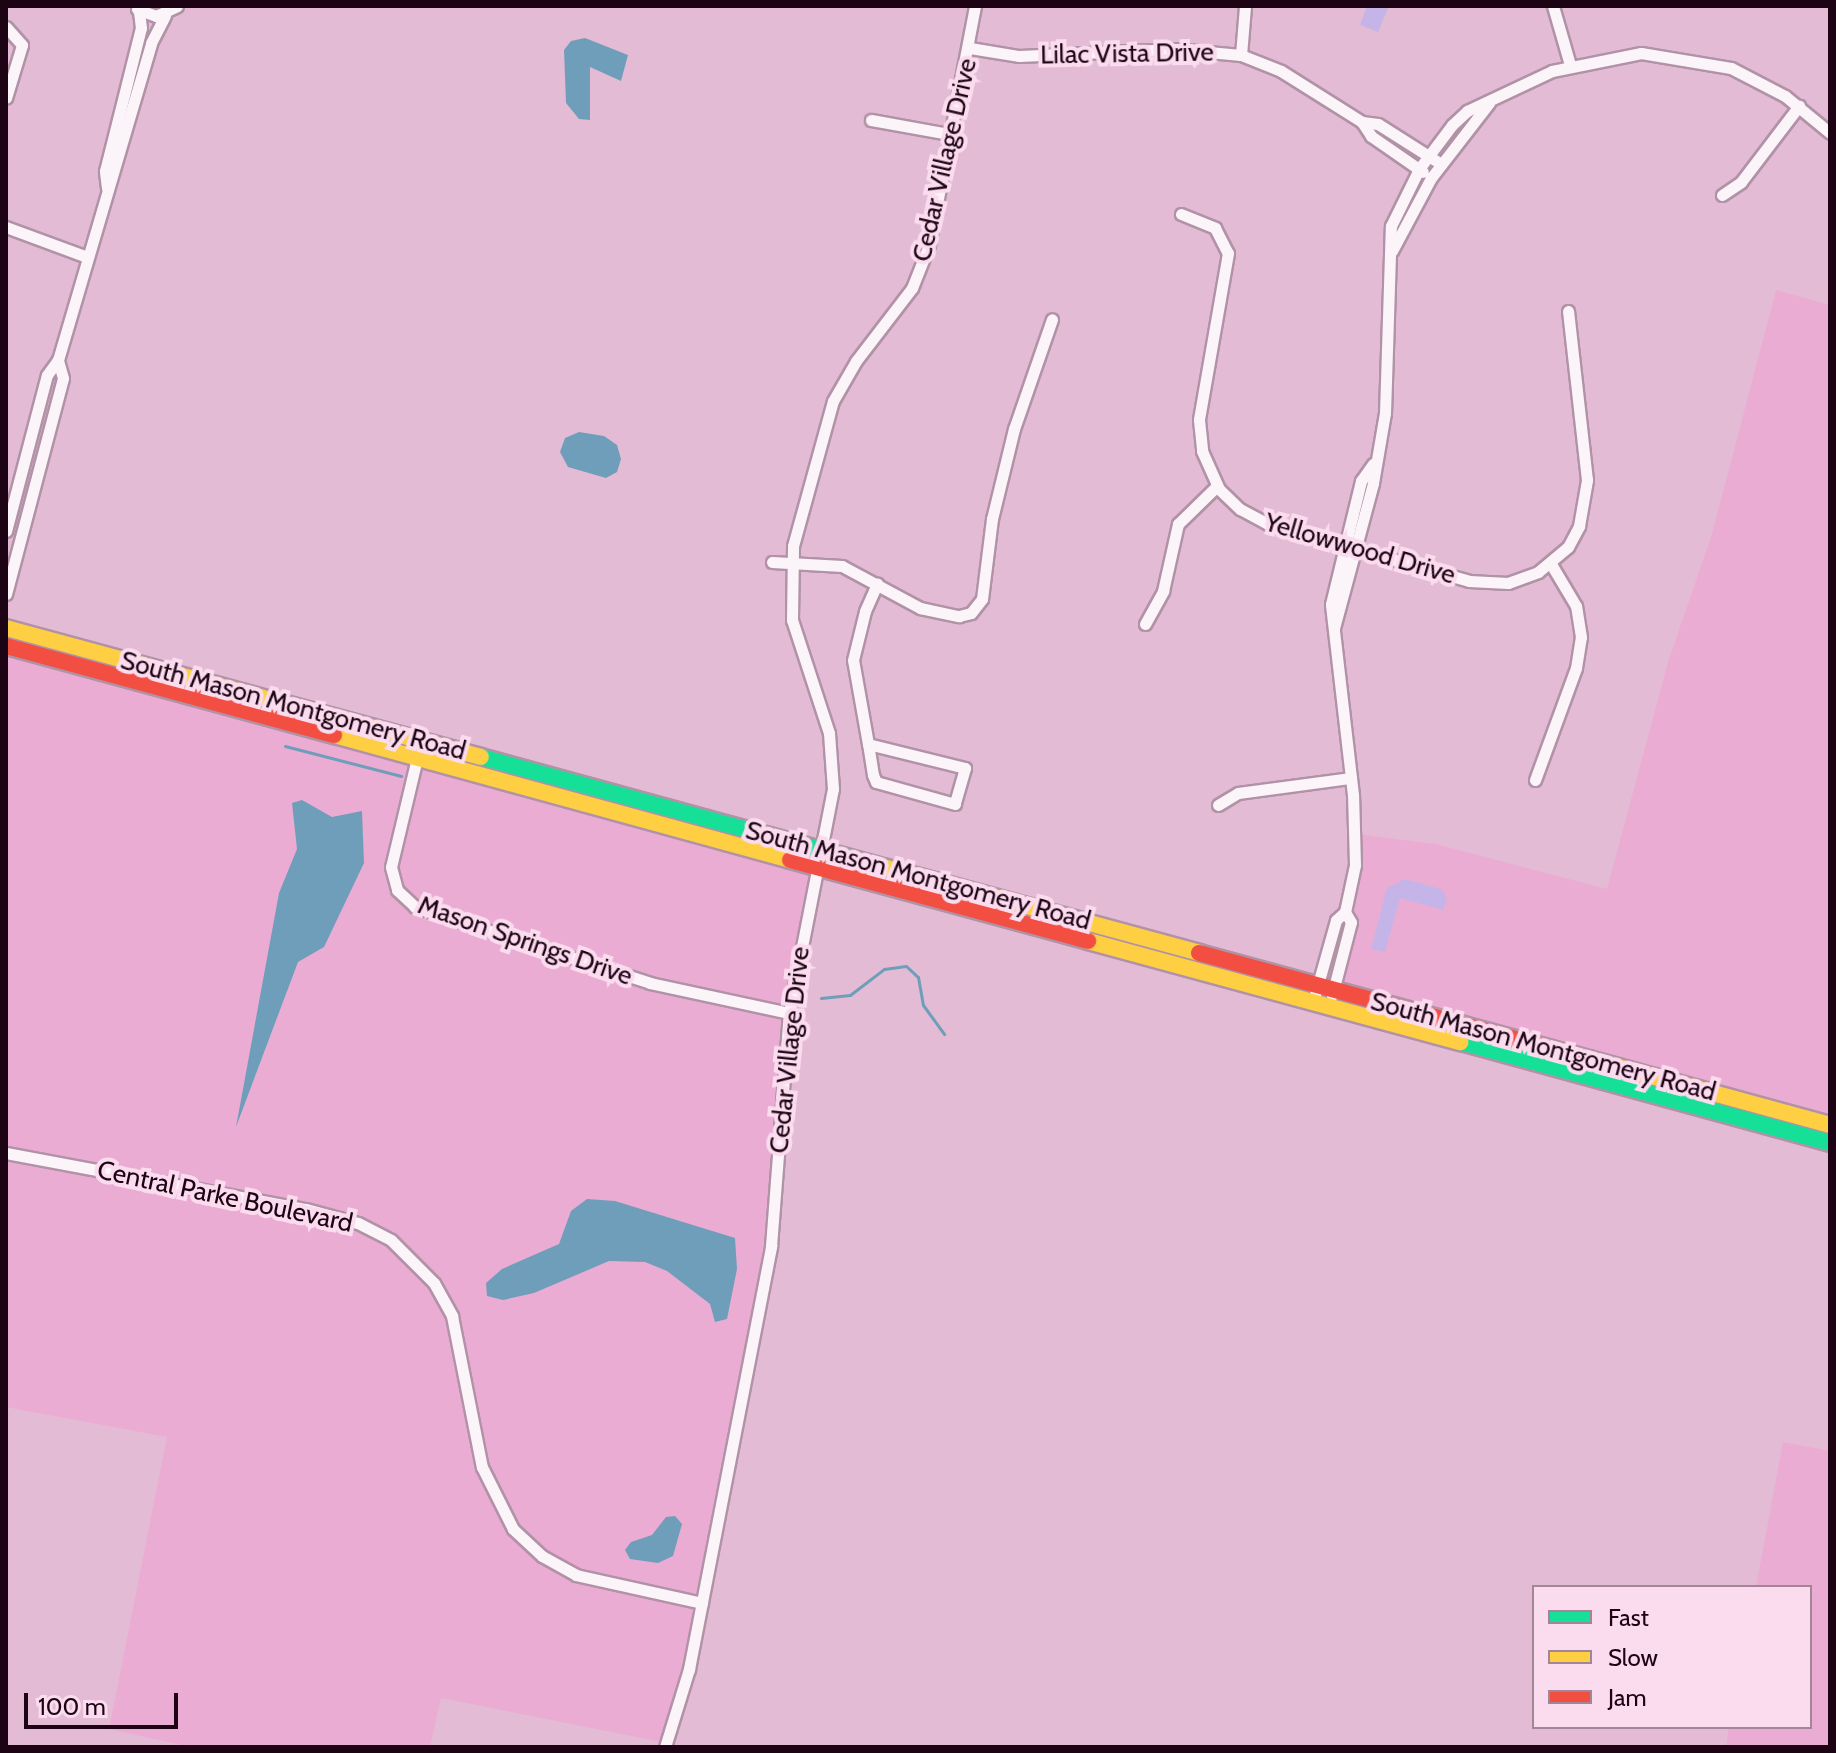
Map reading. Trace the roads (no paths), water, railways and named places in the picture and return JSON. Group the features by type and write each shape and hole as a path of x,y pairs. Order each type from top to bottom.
{"main road":[{"name":"South Mason Montgomery Road","path":"6,628 822,850 1830,1143"},
{"name":"South Mason Montgomery Road","path":"6,646 818,868 1830,1125"}],"street":[{"path":"6,531 47,375 58,360 107,188 115,177 151,43 165,15 177,6"},
{"name":"Cedar Village Drive","path":"665,1747 702,1603 771,1246 789,1013 822,850 834,767 828,729 797,642 791,563 797,526 833,401 919,274 954,135 975,6"},
{"path":"1241,55 1245,6"},
{"path":"1553,6 1570,65"},
{"path":"107,188 105,171 141,28 136,8 165,15"},
{"path":"6,27 17,36 22,54 6,98"},
{"name":"Lilac Vista Drive","path":"970,48 1019,56 1176,49 1241,55 1281,71 1362,122 1371,136 1431,178"},
{"path":"1324,995 1351,922 1345,912 1355,856 1351,778 1334,628 1349,548 1374,463 1388,390 1391,226 1419,169 1467,111 1570,65 1641,53 1687,57 1741,73 1799,106 1830,133"},
{"path":"1392,252 1431,178 1489,103"},
{"path":"1722,195 1741,182 1799,106"},
{"path":"871,120 954,135"},
{"name":"Lilac Vista Drive","path":"1362,122 1378,124 1441,164"},
{"name":"Yellowwood Drive","path":"1181,214 1215,228 1228,253 1199,420 1202,451 1217,486 1254,518 1349,548 1484,584 1523,579 1551,564 1572,540 1587,496 1568,311"},
{"path":"6,227 87,257"},
{"path":"772,562 842,566 909,604 942,613 959,616 976,608 1014,429 1052,319"},
{"path":"6,594 63,378 58,360"},
{"path":"1145,624 1163,591 1178,524 1217,486"},
{"path":"1535,780 1576,668 1581,637 1576,606 1551,564"},
{"path":"868,744 965,768 955,804 876,782 868,744 853,660 877,584"},
{"name":"Mason Springs Drive","path":"417,758 391,867 397,890 415,907 634,978 724,1003 789,1013"},
{"path":"1218,805 1238,793 1351,778"},
{"name":"Central Parke Boulevard","path":"6,1153 306,1209 358,1223 391,1240 434,1283 452,1316 482,1467 513,1529 542,1556 576,1575 702,1603"}],"water":[{"path":"585,38 628,55 621,81 590,67 590,120 579,119 566,103 564,50 571,41"},
{"path":"579,432 604,436 617,445 621,459 617,472 606,478 568,467 560,452 565,438"},
{"path":"302,800 332,817 362,811 364,863 324,947 298,962 236,1127 279,893 297,849 292,803"},
{"path":"587,1199 615,1201 735,1238 737,1269 727,1319 715,1322 710,1304 667,1271 645,1262 609,1261 534,1293 503,1300 487,1296 486,1283 502,1269 559,1244 571,1211"},
{"path":"675,1516 682,1524 673,1556 658,1563 630,1559 625,1550 631,1542 652,1535 666,1517"}],"waterway":[{"path":"285,746 401,776"},
{"path":"821,998 850,995 884,969 906,966 918,977 923,1005 944,1034"}]}
